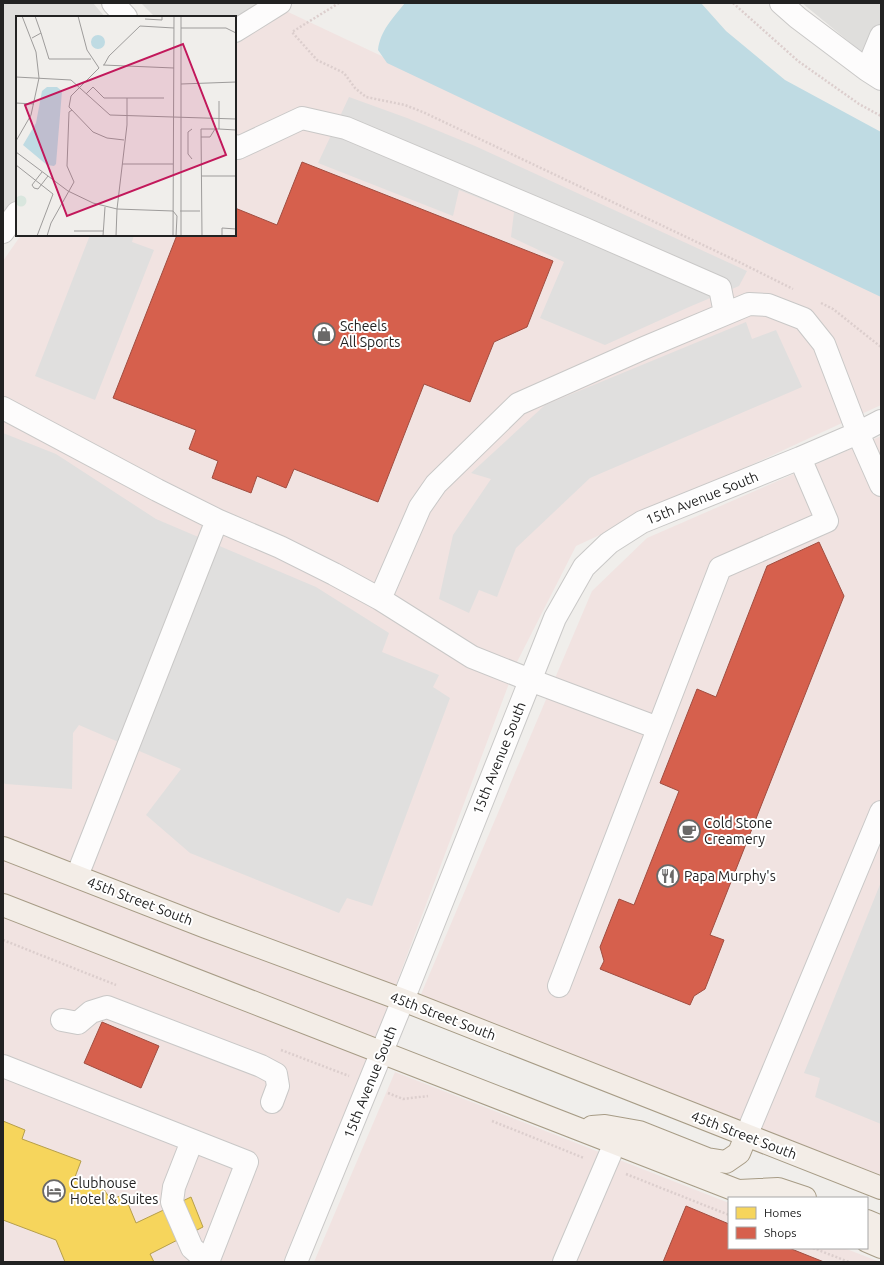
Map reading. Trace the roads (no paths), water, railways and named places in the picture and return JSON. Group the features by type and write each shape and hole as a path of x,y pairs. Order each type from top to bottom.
{"main road":[{"name":"45th Street South","path":"3,848 199,924 403,1000 881,1188"},
{"path":"3,905 748,1195 778,1189 802,1197"},
{"path":"578,1128 605,1126 639,1132 707,1159 726,1162 739,1152 746,1136"},
{"path":"868,1221 881,1227"},
{"path":"868,1241 881,1247"}],"street":[{"path":"113,3 125,16"},
{"path":"236,30 280,3"},
{"path":"782,3 798,18 874,74 881,36"},
{"path":"236,147 238,148 302,118 346,128 720,288 725,313"},
{"path":"3,232 16,214"},
{"path":"380,599 420,507 436,484 518,404 644,348 749,304 768,305 804,319 824,344 858,433 881,485"},
{"path":"3,408 101,461 217,520 280,547 334,574 380,599 472,657 658,728"},
{"name":"15th Avenue South","path":"296,1262 403,1000 555,618 584,567 609,543 642,522 800,458 858,433 881,421"},
{"path":"559,986 720,568 826,521 800,458"},
{"path":"77,876 217,520"},
{"path":"746,1136 881,812"},
{"path":"62,1020 78,1023 91,1012 107,1007 254,1063 276,1074 278,1086 272,1102"},
{"path":"3,1066 247,1162 208,1262 192,1248 172,1202 174,1186 192,1141"},
{"path":"564,1262 615,1143"}],"water":[{"path":"405,3 701,3 726,31 785,80 881,132 881,297 387,63 378,50 379,43 384,31"}],"place":[{"name":"Scheels All Sports","path":"324,334"},
{"name":"Cold Stone Creamery","path":"689,831"},
{"name":"Papa Murphy's","path":"668,876"},
{"name":"Clubhouse Hotel & Suites","path":"54,1191"}]}
